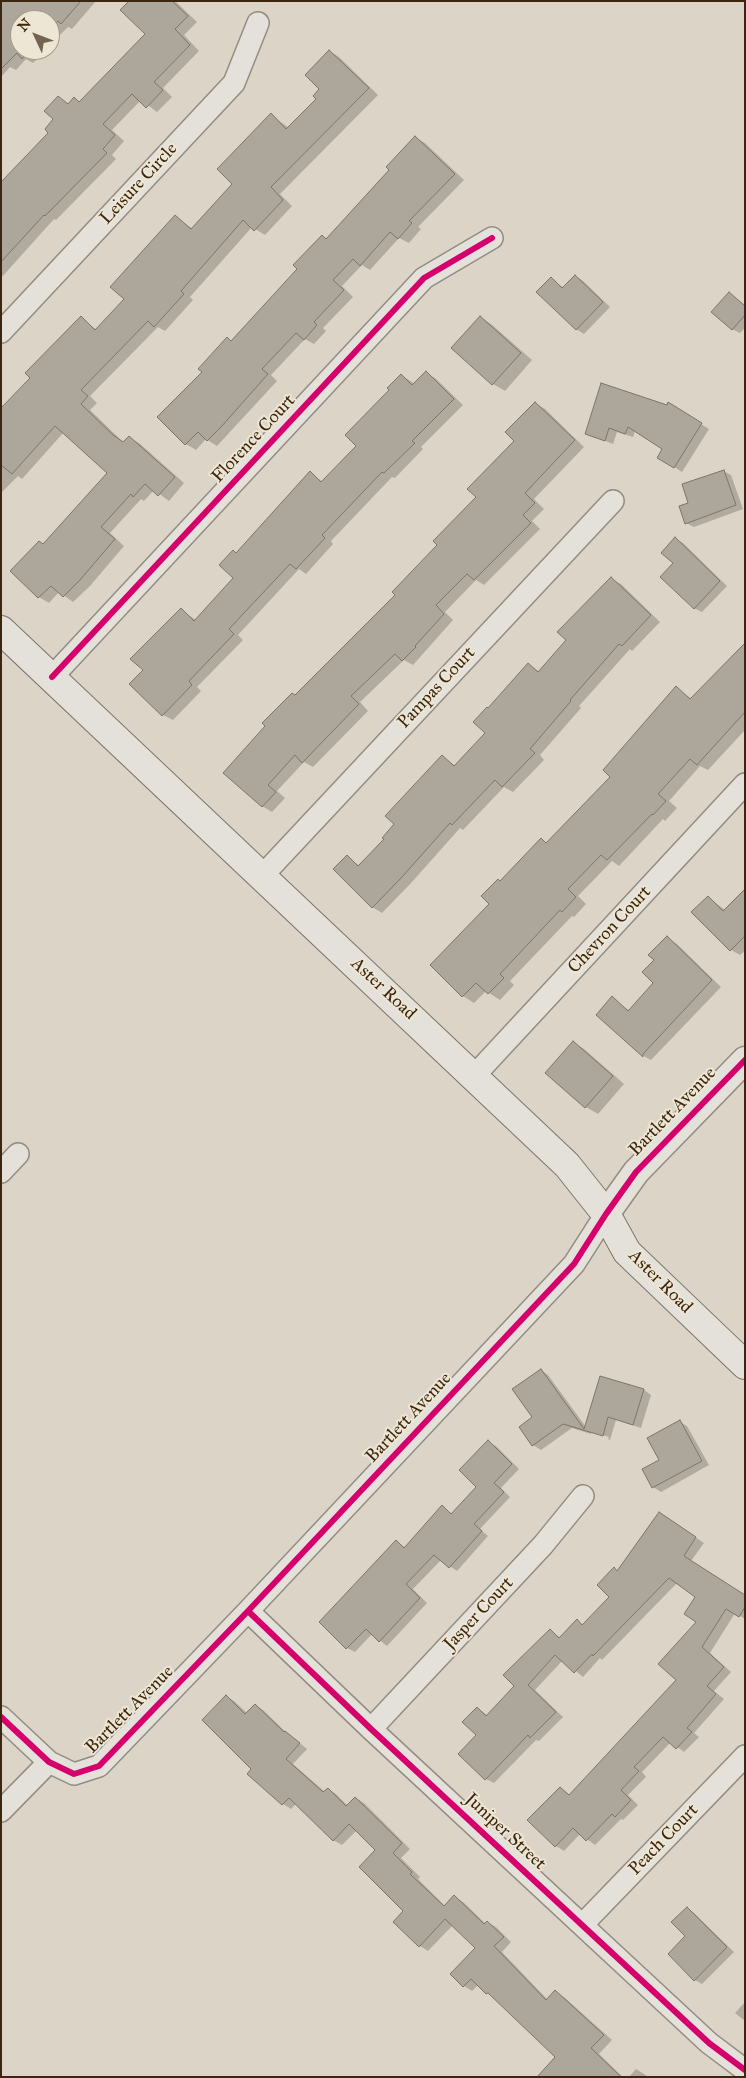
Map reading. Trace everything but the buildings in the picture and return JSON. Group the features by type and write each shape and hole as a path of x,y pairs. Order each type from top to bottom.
{"main road":[{"name":"Aster Road","path":"1,630 567,1165 606,1214 627,1252 745,1365"}],"street":[{"name":"Leisure Circle","path":"1,332 234,83 258,23"},
{"name":"Florence Court","path":"52,677 424,278 492,238"},
{"name":"Pampas Court","path":"262,876 612,501"},
{"name":"Chevron Court","path":"474,1076 745,784"},
{"name":"Bartlett Avenue","path":"49,1762 74,1774 99,1766 248,1611 574,1264 636,1172 745,1060"},
{"path":"1,1172 18,1154"},
{"name":"Jasper Court","path":"371,1729 543,1545 584,1496"},
{"name":"Juniper Street","path":"248,1611 371,1729 709,2043 745,2070"},
{"path":"1,1717 49,1762 1,1811"},
{"name":"Peach Court","path":"582,1924 745,1756"}],"cycle path":[{"path":"52,677 424,278 492,238"},
{"path":"1,1717 49,1762 74,1774 99,1766 248,1611 574,1264 636,1172 745,1060"},
{"path":"248,1611 371,1729 709,2043 745,2070"}]}
